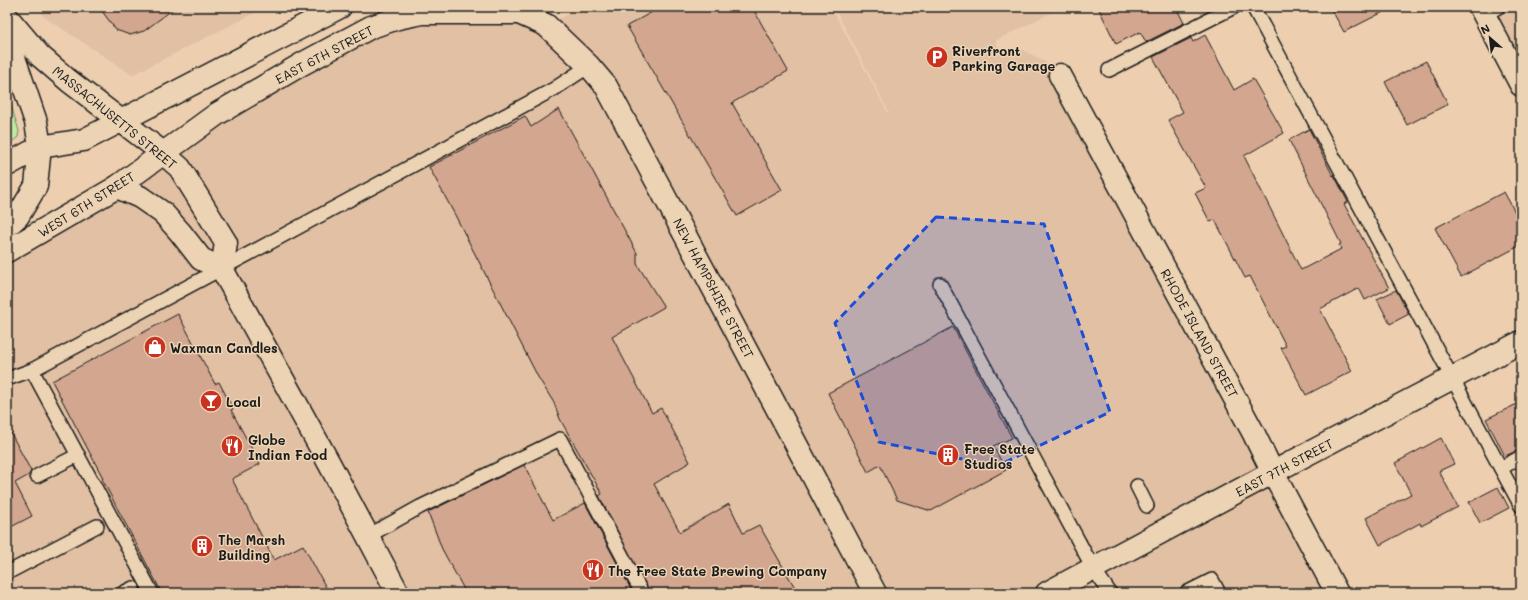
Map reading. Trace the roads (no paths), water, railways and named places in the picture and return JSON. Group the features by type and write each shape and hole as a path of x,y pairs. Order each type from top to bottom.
{"main road":[{"path":"7,165 40,147 84,140 340,7"},
{"name":"NEW HAMPSHIRE STREET","path":"516,10 546,25 589,66 606,86 875,593"},
{"name":"EAST 6TH STREET","path":"163,153 217,114 302,64 371,27 398,18 422,13 516,10"},
{"path":"1487,10 1521,85"},
{"name":"MASSACHUSETTS STREET","path":"7,17 40,56 180,168 226,243 222,268"},
{"path":"7,37 35,118 40,147 36,186 18,216 7,226"},
{"name":"RHODE ISLAND STREET","path":"1060,75 1254,432 1273,473 1337,593"},
{"name":"WEST 6TH STREET","path":"7,251 117,187 163,153"},
{"path":"117,187 140,197 163,213 201,259 222,268 398,593"},
{"name":"EAST 7TH STREET","path":"1047,593 1521,342"}],"lane":[{"path":"1109,70 1234,7"},
{"path":"1253,7 1521,506"},
{"path":"7,379 32,370 222,268 554,88 589,66"},
{"path":"940,284 1093,568 1110,593"},
{"path":"32,370 152,593"},
{"path":"368,536 420,507 560,439 642,593"},
{"path":"37,476 78,455"},
{"path":"1501,468 1521,457"},
{"path":"1137,486 1147,506"},
{"path":"7,573 97,526"},
{"path":"1186,593 1212,580 1219,593"}],"place":[{"name":"Riverfront Parking Garage","path":"937,57"},
{"name":"Waxman Candles","path":"155,347"},
{"name":"Local","path":"211,401"},
{"name":"Globe Indian Food","path":"232,446"},
{"name":"Free State Studios","path":"948,455"},
{"name":"The Marsh Building","path":"202,546"},
{"name":"The Free State Brewing Company","path":"593,570"}]}
